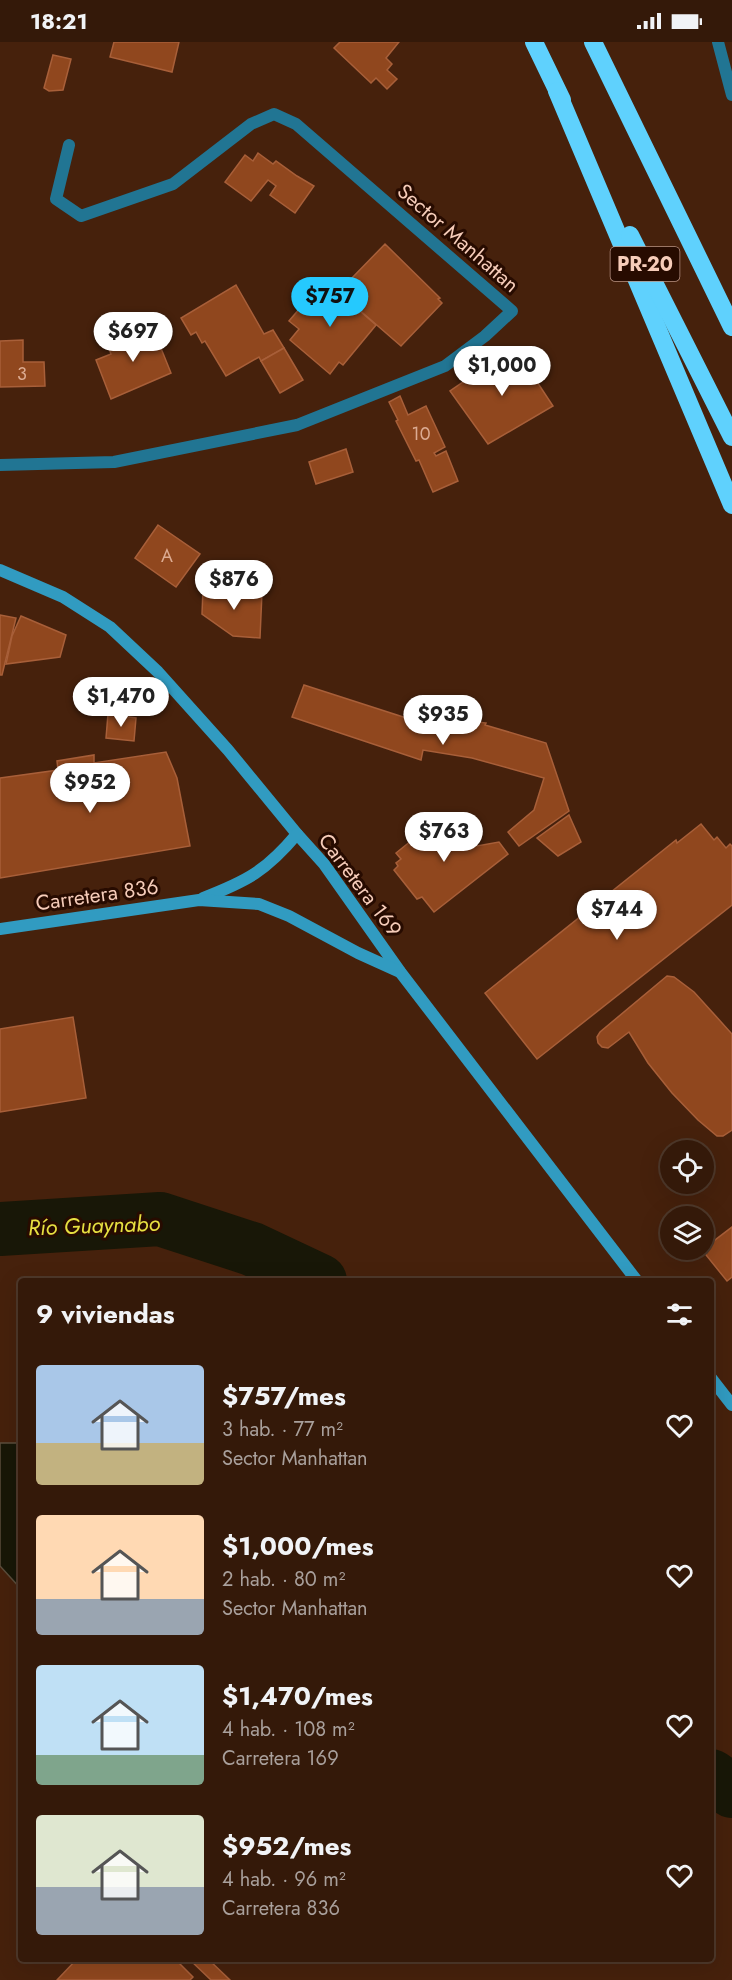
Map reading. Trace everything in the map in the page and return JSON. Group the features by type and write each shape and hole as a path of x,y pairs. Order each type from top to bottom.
{"highway":[{"name":"PR-20","path":"534,42 732,437"},
{"name":"PR-20","path":"593,42 732,327"},
{"path":"557,91 732,505"}],"street":[{"path":"718,42 732,95"},
{"name":"Sector Manhattan","path":"0,465 114,462 297,425 445,366 485,336 512,311 296,124 274,114 251,124 173,184 81,216 56,199 69,146"},
{"name":"Carretera 169","path":"0,570 63,597 110,627 158,672 228,750 324,864 401,973 635,1278"},
{"name":"Carretera 836","path":"199,900 242,884 270,863 297,834"},
{"name":"Carretera 836","path":"0,928 199,900 260,904 289,916 401,973"},
{"path":"714,1382 732,1405"}],"shaded area":[{"path":"0,1443 18,1443 18,1586 0,1566"}],"building":[{"path":"114,42 179,42 172,72 110,57"},
{"path":"340,42 399,42 386,58 392,64 387,70 397,79 387,89 376,78 371,83 334,48"},
{"path":"53,55 71,59 63,90 49,91 44,88"},
{"path":"258,153 273,164 276,161 314,186 295,213 270,195 276,186 268,180 251,201 225,182 245,155 253,161"},
{"path":"385,244 440,298 438,299 442,303 401,346 356,307 366,295 350,280"},
{"path":"324,280 376,325 343,365 339,362 330,374 290,340 299,329 289,321"},
{"path":"236,285 264,334 273,330 284,348 261,361 259,357 226,376 205,341 202,343 196,332 191,335 181,318"},
{"path":"152,326 171,373 111,399 96,360 111,354 107,343"},
{"path":"23,340 23,362 44,362 45,386 0,387 0,341"},
{"path":"514,347 553,406 488,444 450,391"},
{"path":"284,348 303,380 280,393 261,361"},
{"path":"400,396 408,415 426,406 445,447 434,453 436,456 446,451 458,481 433,492 419,460 416,461 396,421 398,420 389,402"},
{"path":"346,449 353,472 316,484 309,462"},
{"path":"158,525 200,554 176,587 135,558"},
{"path":"203,589 262,592 260,638 233,636 202,614"},
{"path":"0,615 16,618 2,675 0,675"},
{"path":"21,616 66,635 60,657 6,664 12,636"},
{"path":"304,685 425,724 429,715 486,723 485,725 546,743 569,811 519,846 508,832 534,810 544,778 472,758 423,750 421,760 292,717"},
{"path":"108,714 136,718 134,741 106,738"},
{"path":"166,752 177,778 190,846 0,878 0,778 58,770 57,761 94,755 94,763"},
{"path":"569,815 581,842 558,856 537,838"},
{"path":"438,819 444,826 446,824 449,827 457,821 477,846 499,842 508,854 434,912 422,897 417,899 394,870 398,866 396,863 401,859 396,853"},
{"path":"701,824 714,840 717,837 726,848 730,844 732,846 732,905 537,1059 485,993 676,840 677,843"},
{"path":"667,976 674,977 694,992 732,1034 732,1130 723,1136 717,1136 698,1120 672,1093 648,1063 629,1032 608,1048 598,1043 597,1037 600,1032"},
{"path":"73,1017 86,1098 0,1112 0,1029"},
{"path":"732,1227 732,1277 727,1281 710,1260 714,1260 714,1241"},
{"path":"74,1962 178,1962 193,1977 190,1980 57,1980"},
{"path":"192,1962 211,1962 230,1980 211,1980"}],"waterway":[{"name":"Río Guaynabo","path":"0,1229 160,1219 252,1249 314,1278"},
{"name":"Río Guaynabo","path":"714,1778 732,1791"}]}
